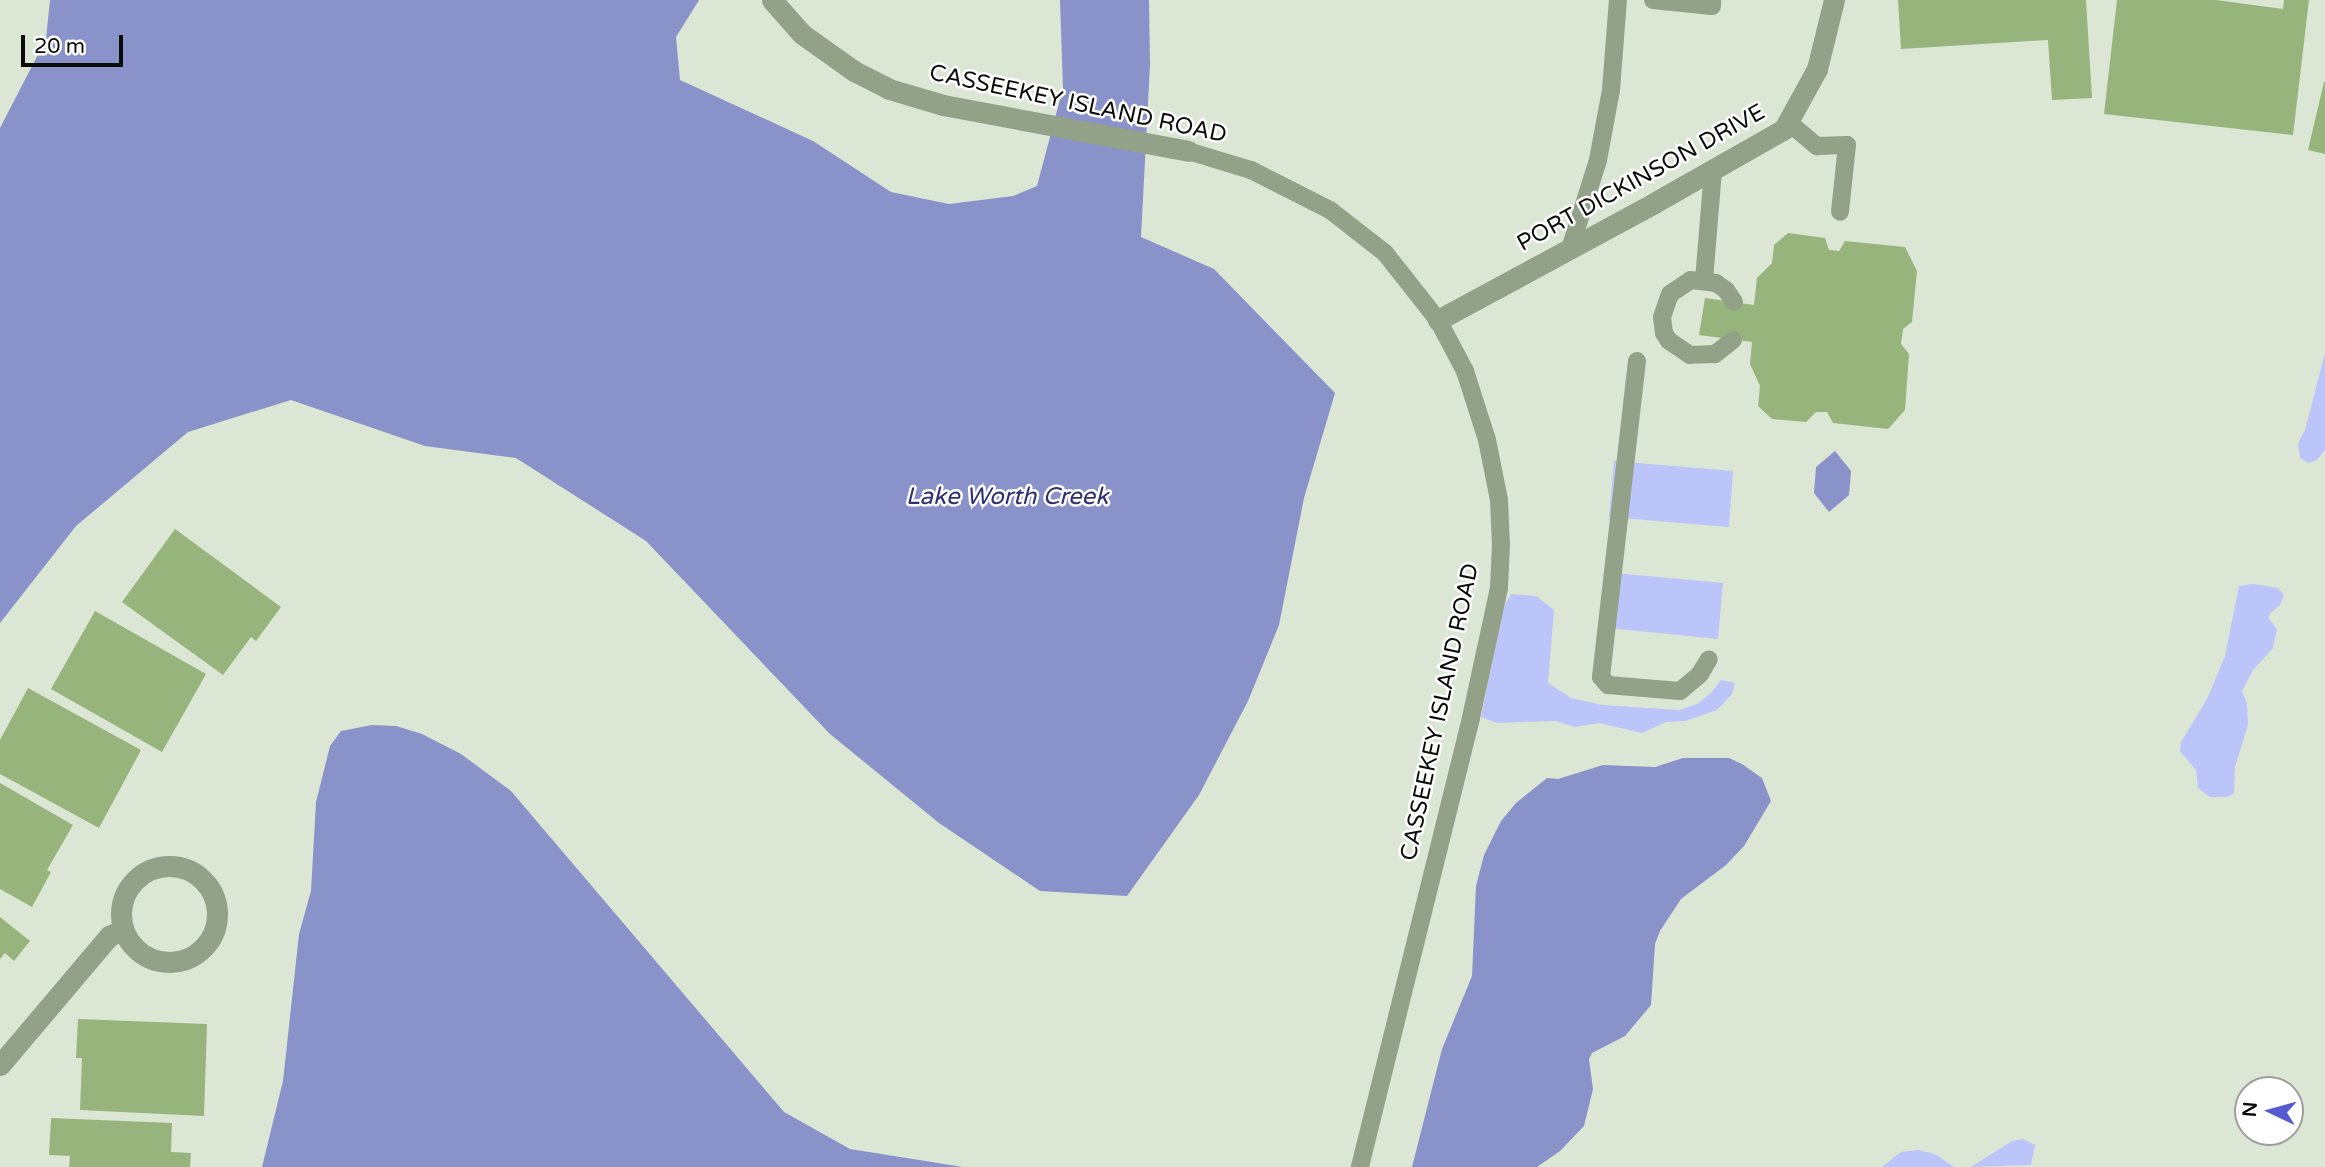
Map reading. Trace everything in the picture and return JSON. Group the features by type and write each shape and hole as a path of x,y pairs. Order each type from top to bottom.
{"street":[{"name":"CASSEEKEY ISLAND ROAD","path":"772,0 802,34 854,71 889,89 932,102 1188,151"},
{"name":"PORT DICKINSON DRIVE","path":"1438,320 1784,129 1817,69 1834,0"},
{"path":"160,867 177,867 192,872 206,883 214,897 217,912 209,941 185,960 155,961 142,954 123,930 121,914 124,897 133,883 145,872 160,867"},
{"path":"0,1065 109,936 123,930"}],"lane":[{"path":"1570,249 1598,160 1611,90 1618,0"},
{"path":"1653,0 1712,6 1712,0"},
{"path":"1788,122 1816,146 1847,145 1840,212"},
{"name":"CASSEEKEY ISLAND ROAD","path":"1188,151 1251,170 1330,210 1385,253 1438,320 1465,372 1487,440 1499,500 1502,545 1499,588 1471,718 1360,1167"},
{"path":"1704,280 1713,170"},
{"path":"1733,340 1715,354 1703,357 1678,350 1664,333 1662,317 1670,294 1691,281 1704,280 1726,290 1734,302"},
{"path":"1637,361 1601,677 1608,685 1679,691 1700,674 1709,659"}],"shaded area":[{"path":"2325,353 2325,450 2317,460 2308,463 2300,458 2298,443 2305,430"},
{"path":"1614,461 1733,471 1729,527 1609,517"},
{"path":"1604,572 1723,583 1718,639 1599,627"},
{"path":"2253,584 2278,588 2284,595 2280,605 2270,613 2269,619 2277,629 2273,648 2253,670 2242,691 2247,704 2248,725 2235,767 2234,793 2228,797 2210,797 2198,788 2196,770 2180,751 2181,742 2207,699 2225,656 2239,586"},
{"path":"1511,594 1536,596 1554,610 1548,683 1571,698 1602,705 1679,710 1697,704 1711,693 1721,680 1735,683 1732,694 1717,710 1685,721 1666,722 1642,733 1599,723 1575,727 1555,721 1497,723 1481,717 1503,608"},
{"path":"2023,1139 2035,1145 2031,1165 1971,1167 2012,1141"},
{"path":"1918,1150 1935,1154 1954,1167 1882,1167 1901,1152"}],"water":[{"name":"Lake Worth Creek","path":"50,0 699,0 676,37 680,80 813,141 891,192 949,204 1013,196 1037,186 1063,88 1060,0 1149,0 1150,64 1141,237 1214,269 1335,393 1304,498 1279,625 1248,701 1199,795 1127,896 1040,891 939,823 830,734 646,541 516,458 425,446 291,400 188,432 76,526 0,623 0,128 46,39"},
{"path":"1835,451 1851,471 1849,495 1829,512 1814,493 1816,467"},
{"path":"372,725 396,726 422,734 461,754 511,791 784,1112 850,1149 963,1167 262,1167 283,1081 299,934 311,891 316,802 330,746 341,731"},
{"path":"1683,758 1729,758 1742,764 1762,778 1771,801 1744,846 1726,865 1681,899 1660,931 1655,944 1651,1005 1625,1036 1592,1053 1589,1059 1593,1089 1584,1126 1560,1151 1537,1167 1412,1167 1442,1049 1472,976 1476,886 1484,855 1501,821 1516,803 1547,778 1558,779 1603,765 1655,767"}],"building":[{"path":"1898,0 2086,0 2092,98 2052,100 2048,40 1901,49"},
{"path":"2117,0 2216,0 2283,9 2284,0 2309,0 2293,135 2104,114"},
{"path":"2325,82 2325,154 2308,150"},
{"path":"1788,233 1825,238 1829,250 1839,251 1845,241 1905,247 1917,271 1912,322 1903,329 1901,344 1909,354 1905,410 1888,429 1833,423 1827,412 1816,412 1806,422 1772,419 1758,406 1760,386 1750,364 1752,342 1699,335 1705,298 1754,305 1757,278 1772,263 1774,245"},
{"path":"175,529 281,607 256,641 251,637 223,675 122,602"},
{"path":"95,611 206,674 162,752 51,689"},
{"path":"28,688 141,750 99,828 0,774 0,740"},
{"path":"0,783 73,825 47,870 51,872 32,907 0,889"},
{"path":"0,917 30,941 14,961 5,953 0,959"},
{"path":"78,1019 207,1024 204,1116 80,1110 82,1058 76,1058"},
{"path":"51,1118 172,1123 171,1152 191,1153 190,1167 69,1167 70,1156 49,1155"}]}
